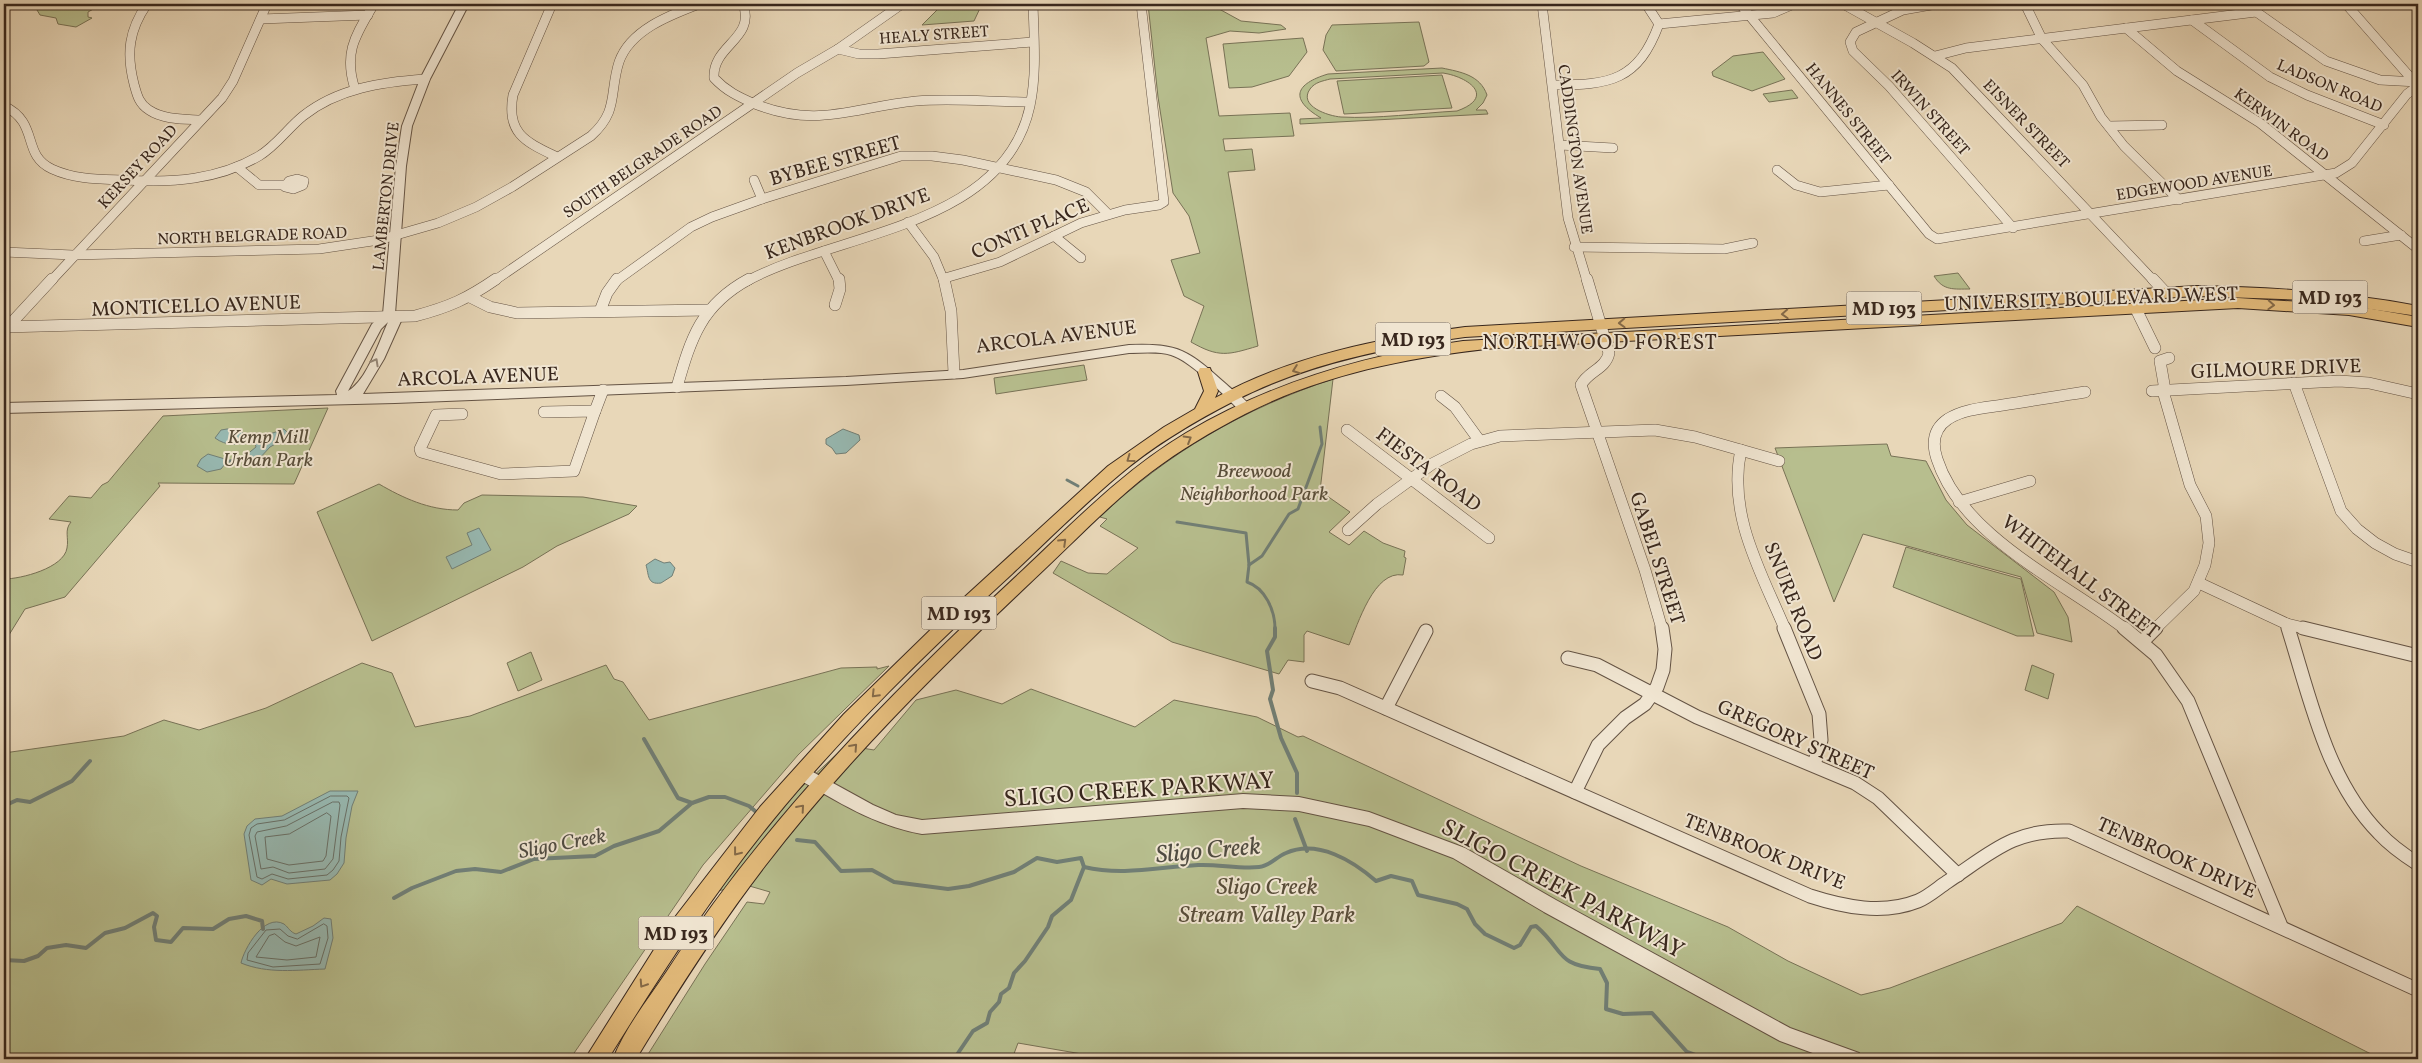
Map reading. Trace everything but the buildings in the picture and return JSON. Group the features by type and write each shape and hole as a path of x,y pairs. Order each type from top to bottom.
{"main road":[{"path":"2165,292 2172,306"},
{"name":"UNIVERSITY BOULEVARD WEST","path":"624,1059 687,960 734,892 779,833 937,660 1098,508 1146,467 1180,444 1245,408 1313,380 1373,362 1416,352 1603,330 1821,312 2165,292 2282,293 2336,297 2418,311"},
{"name":"UNIVERSITY BOULEVARD WEST","path":"596,1059 679,928 729,862 802,773 892,677 1114,470 1169,431 1233,395 1297,369 1393,343 1465,332 1829,325 2135,307 2238,303 2349,310 2418,322"},
{"path":"1821,312 1829,325"},
{"path":"1419,338 1430,342 1462,339 1496,343"},
{"path":"1313,380 1321,370 1386,352 1392,349 1393,343"},
{"path":"1200,414 1211,391 1206,372"}],"street":[{"path":"147,4 132,30 127,48 128,62 138,99 142,105 161,116 201,120"},
{"name":"KERSEY ROAD","path":"5,329 222,98 233,82 267,4"},
{"path":"356,89 349,72 349,55 354,38 374,4"},
{"name":"LAMBERTON DRIVE","path":"345,399 360,390 378,359 395,321 389,315 406,126 425,79 464,4"},
{"path":"552,4 509,108 511,124 517,133 532,145 557,157"},
{"name":"NORTH BELGRADE ROAD","path":"4,252 73,255 319,249 359,245 430,227 476,208 589,137 607,118 614,101 619,62 630,44 644,31 666,17 699,4"},
{"path":"743,4 747,11 748,19 743,29 714,67 714,78 716,83 726,92 774,111 804,117 843,114 916,102 1030,102"},
{"name":"SOUTH BELGRADE ROAD","path":"389,315 427,314 447,308 470,297 797,73 838,49 902,4"},
{"name":"KENBROOK DRIVE","path":"677,388 690,341 708,310 731,291 780,265 908,222 960,198 980,184 997,167 1018,138 1030,102 1033,78 1033,4"},
{"name":"CONTI PLACE","path":"945,278 1000,262 1081,223 1108,214 1159,205 1165,199 1141,4"},
{"name":"CADDINGTON AVENUE","path":"1542,4 1568,218 1574,247 1603,330"},
{"path":"1646,4 1659,24"},
{"name":"HANNES STREET","path":"1740,4 1929,234 1937,238"},
{"path":"1659,24 1750,16 1780,11 1794,4"},
{"name":"EISNER STREET","path":"1843,4 1935,56 1969,83 2165,292"},
{"path":"1876,22 1914,7 1937,4"},
{"path":"2025,4 2042,39 2083,85 2124,146 2179,200"},
{"path":"2245,4 2326,61 2380,80 2407,94"},
{"path":"2346,4 2417,84"},
{"path":"1935,56 1966,48 2256,12"},
{"path":"261,19 368,15"},
{"name":"LADSON ROAD","path":"2192,20 2270,77 2306,95 2384,125"},
{"name":"IRWIN STREET","path":"1876,22 1856,32 1850,42 1853,50 1889,86 2013,228"},
{"path":"1552,85 1582,86 1617,80 1631,72 1642,60 1659,24"},
{"name":"KERWIN ROAD","path":"2126,28 2177,70 2260,123 2418,249"},
{"name":"HEALY STREET","path":"838,49 859,54 878,54 1034,42"},
{"path":"4,106 15,110 24,118 35,155 48,168 75,177 183,182 215,176 269,150 304,116 317,107 356,89 391,81 425,79"},
{"path":"2380,80 2417,84"},
{"name":"EDGEWOOD AVENUE","path":"1937,238 1947,239 2336,173 2352,163 2417,84"},
{"path":"2109,126 2162,125"},
{"path":"1560,145 1614,148"},
{"name":"BYBEE STREET","path":"600,312 608,293 618,278 674,238 712,216 901,156 939,156 997,167 1076,187 1096,199 1108,214"},
{"path":"237,167 259,185 285,185"},
{"path":"1777,170 1796,185 1820,192 1888,185"},
{"path":"754,180 762,199"},
{"path":"908,222 933,252 945,278 950,297 954,373"},
{"path":"2364,241 2401,235"},
{"path":"1054,236 1081,258"},
{"path":"1574,247 1724,249 1753,243"},
{"path":"824,251 840,278 841,291 835,305"},
{"path":"470,297 490,307 517,312 708,310"},
{"path":"2135,307 2155,348"},
{"name":"MONTICELLO AVENUE","path":"5,329 389,315"},
{"name":"GABEL STREET","path":"1575,792 1598,745 1624,718 1645,704 1652,695 1663,670 1665,650 1664,633 1645,570 1581,385 1587,375 1609,357 1603,330"},
{"name":"ARCOLA AVENUE","path":"954,373 962,368 1053,353 1134,342 1160,343 1201,356 1212,365 1230,386 1233,395"},
{"name":"ARCOLA AVENUE","path":"4,408 345,399 846,381 954,373 963,374 1129,349 1155,348 1177,352 1196,362 1245,408"},
{"path":"2142,642 2194,591 2199,583 2209,543 2208,522 2190,485 2158,391 2166,385 2160,361 2169,358"},
{"name":"GILMOURE DRIVE","path":"2158,391 2339,381 2369,383 2418,394"},
{"path":"2294,383 2341,511 2354,528 2367,539 2392,553 2418,562"},
{"path":"462,414 436,415 420,449 421,452 501,474 574,471 603,390"},
{"name":"WHITEHALL STREET","path":"2084,392 1962,412 1945,419 1937,431 1933,445 1936,460 1944,480 1959,502 1998,539 2142,642 2168,670 2188,701 2281,926"},
{"path":"1441,396 1455,408 1478,440"},
{"path":"544,412 595,410"},
{"name":"FIESTA ROAD","path":"1347,430 1488,538"},
{"path":"1348,530 1367,512 1411,478 1449,452 1478,440 1500,436 1655,430 1695,437 1778,461"},
{"name":"SNURE ROAD","path":"1741,450 1735,482 1737,504 1744,529 1819,714 1821,740 1814,765"},
{"path":"1959,502 2030,481"},
{"path":"2199,583 2287,624 2418,656"},
{"path":"2287,624 2326,745 2351,798 2379,834 2392,846 2418,864"},
{"path":"1386,708 1426,631"},
{"name":"GREGORY STREET","path":"1568,658 1587,660 1674,707 1856,783 1878,798 1958,875"},
{"name":"TENBROOK DRIVE","path":"1312,681 1340,688 1810,896 1836,904 1889,908 1919,901 2011,839 2044,830 2069,832 2281,926 2418,990"},
{"name":"SLIGO CREEK PARKWAY","path":"802,773 867,810 895,822 922,827 1244,801 1299,804 1369,819 1459,853 1550,906 1786,1035 1853,1059"}],"green space":[{"path":"30,4 95,4 97,7 88,12 88,17 92,18 76,27 58,24 56,18 40,15 34,5"},
{"path":"943,4 982,4 974,21 922,25"},
{"path":"1148,4 1210,4 1241,21 1281,25 1286,29 1259,33 1230,31 1206,38 1219,116 1290,113 1294,136 1223,139 1225,151 1252,149 1255,170 1228,172 1258,346 1231,353 1217,353 1191,342 1204,306 1184,296 1171,260 1200,253 1189,216 1173,193 1158,97"},
{"path":"1419,22 1429,62 1424,66 1336,71 1323,50 1326,35 1332,25"},
{"path":"1303,38 1307,52 1289,76 1252,87 1229,88 1223,44"},
{"path":"1763,52 1785,79 1752,91 1713,76 1712,72 1733,56"},
{"path":"1442,68 1456,71 1475,79 1484,88 1487,95 1483,103 1476,110 1486,110 1488,114 1300,124 1300,119 1321,118 1304,105 1300,98 1303,87 1308,82 1328,74","holes":["1443,73 1453,75 1469,83 1477,94 1475,100 1469,106 1457,111 1384,117 1341,117 1329,115 1316,109 1311,105 1307,95 1314,85 1330,79"]},
{"path":"1442,75 1452,108 1344,114 1337,81"},
{"path":"1792,90 1798,98 1769,102 1763,94"},
{"path":"1958,273 1970,289 1945,287 1934,276"},
{"path":"1084,365 1087,380 996,394 994,378"},
{"name":"Breewood Neighborhood Park","path":"1333,379 1320,491 1350,512 1329,532 1349,545 1364,531 1383,543 1405,551 1404,557 1406,558 1403,575 1393,576 1376,589 1362,612 1349,645 1307,631 1304,635 1304,662 1288,660 1279,674 1172,642 1053,573 1061,561 1088,573 1107,574 1138,548 1100,526 1107,519 1100,517 1126,494 1180,453 1209,435 1269,404"},
{"name":"Kemp Mill Urban Park","path":"328,408 294,484 158,483 160,486 65,597 25,609 4,643 4,579 21,577 41,571 50,567 64,555 67,548 67,531 71,522 49,519 69,496 91,498 102,485 108,482 163,416"},
{"path":"1887,444 1891,456 1926,461 1946,500 1967,525 2054,592 2068,617 2072,642 2037,633 2021,577 1863,534 1834,602 1775,448"},
{"path":"379,484 417,502 437,508 458,510 464,503 482,495 583,497 637,506 629,514 557,546 523,567 372,641 317,512"},
{"path":"1906,547 2021,579 2034,636 2017,636 1893,587"},
{"path":"531,652 542,680 518,691 507,663"},
{"path":"362,663 392,673 415,727 470,716 606,665 614,679 623,682 649,720 841,668 877,667 877,669 889,666 798,755 703,865 570,1059 4,1059 4,753 124,736 164,720 199,730 266,708"},
{"path":"2032,665 2054,674 2048,699 2025,690"},
{"name":"Sligo Creek Stream Valley Park","path":"1031,689 1135,727 1174,700 1257,717 1298,737 1303,736 1581,866 1728,927 1788,961 1861,995 1890,988 2062,923 2077,906 2381,1059 1111,1059 1018,1043 1012,1059 645,1059 747,902 764,904 770,892 746,885 693,896 728,856 841,750 862,748 874,750 916,700 956,690 1002,704"}],"water":[{"path":"239,429 250,440 232,444 223,443 215,438 221,430"},
{"path":"284,429 289,434 288,437 270,447 258,460 246,460 245,456 256,447 255,443 251,443 253,440"},
{"path":"843,429 859,435 860,440 846,453 836,454 826,444 826,439"},
{"path":"208,454 225,459 225,464 221,469 207,472 197,466 201,459"},
{"path":"479,528 491,550 452,569 446,557 472,545 467,533"},
{"path":"655,559 664,563 670,562 675,568 672,576 661,583 651,581 648,576 646,565"},
{"path":"330,791 358,791 352,806 344,863 337,874 330,880 287,884 271,879 262,885 251,880 244,834 247,826 255,819 282,816"},
{"path":"324,918 331,919 333,938 325,969 272,970 241,963 246,949 256,934 269,923 277,922 284,924 296,934"}],"waterway":[{"path":"1249,565 1262,556 1289,514 1298,509 1322,444 1320,427"},
{"path":"225,462 249,457"},
{"path":"1067,480 1078,486"},
{"path":"1177,522 1246,533 1249,565"},
{"path":"1249,565 1247,582 1264,594 1271,607 1275,622 1275,637 1267,651 1273,690 1270,699 1281,738 1297,773 1297,793"},
{"path":"644,739 678,798 692,803"},
{"path":"4,806 17,800 30,802 72,781 90,761"},
{"name":"Sligo Creek","path":"692,803 709,797 725,797 749,806 755,811"},
{"name":"Sligo Creek","path":"394,898 412,888 456,871 475,869 501,872 534,859 595,856 614,846 659,831 692,803"},
{"path":"1295,819 1306,849"},
{"name":"Sligo Creek","path":"797,840 815,842 841,871 872,870 894,882 948,889 969,886 1014,872 1037,858 1057,862 1081,858 1084,867"},
{"name":"Sligo Creek","path":"1084,867 1113,871 1198,865 1259,867 1286,853 1298,849 1306,849"},
{"name":"Sligo Creek","path":"1306,849 1322,850 1334,854 1357,866 1376,881 1391,876 1412,881 1418,895 1457,904 1467,909 1475,924 1485,934 1514,948 1520,945 1531,927 1536,926 1568,960 1575,964 1600,969 1607,983 1606,1009 1623,1014 1652,1013 1687,1052 1706,1059"},
{"path":"954,1059 973,1031 987,1023 990,1012 999,1002 1001,994 1009,988 1014,973 1025,961 1048,927 1052,916 1071,900 1084,867"},
{"name":"Sligo Creek","path":"4,960 24,961 38,956 47,948 66,945 86,948 105,933 125,928 153,913 157,916 154,927 156,940 171,942 183,928 213,929 229,919 246,916 262,921 263,929"}],"district":[{"name":"NORTHWOOD FOREST","path":"1600,342"}]}
